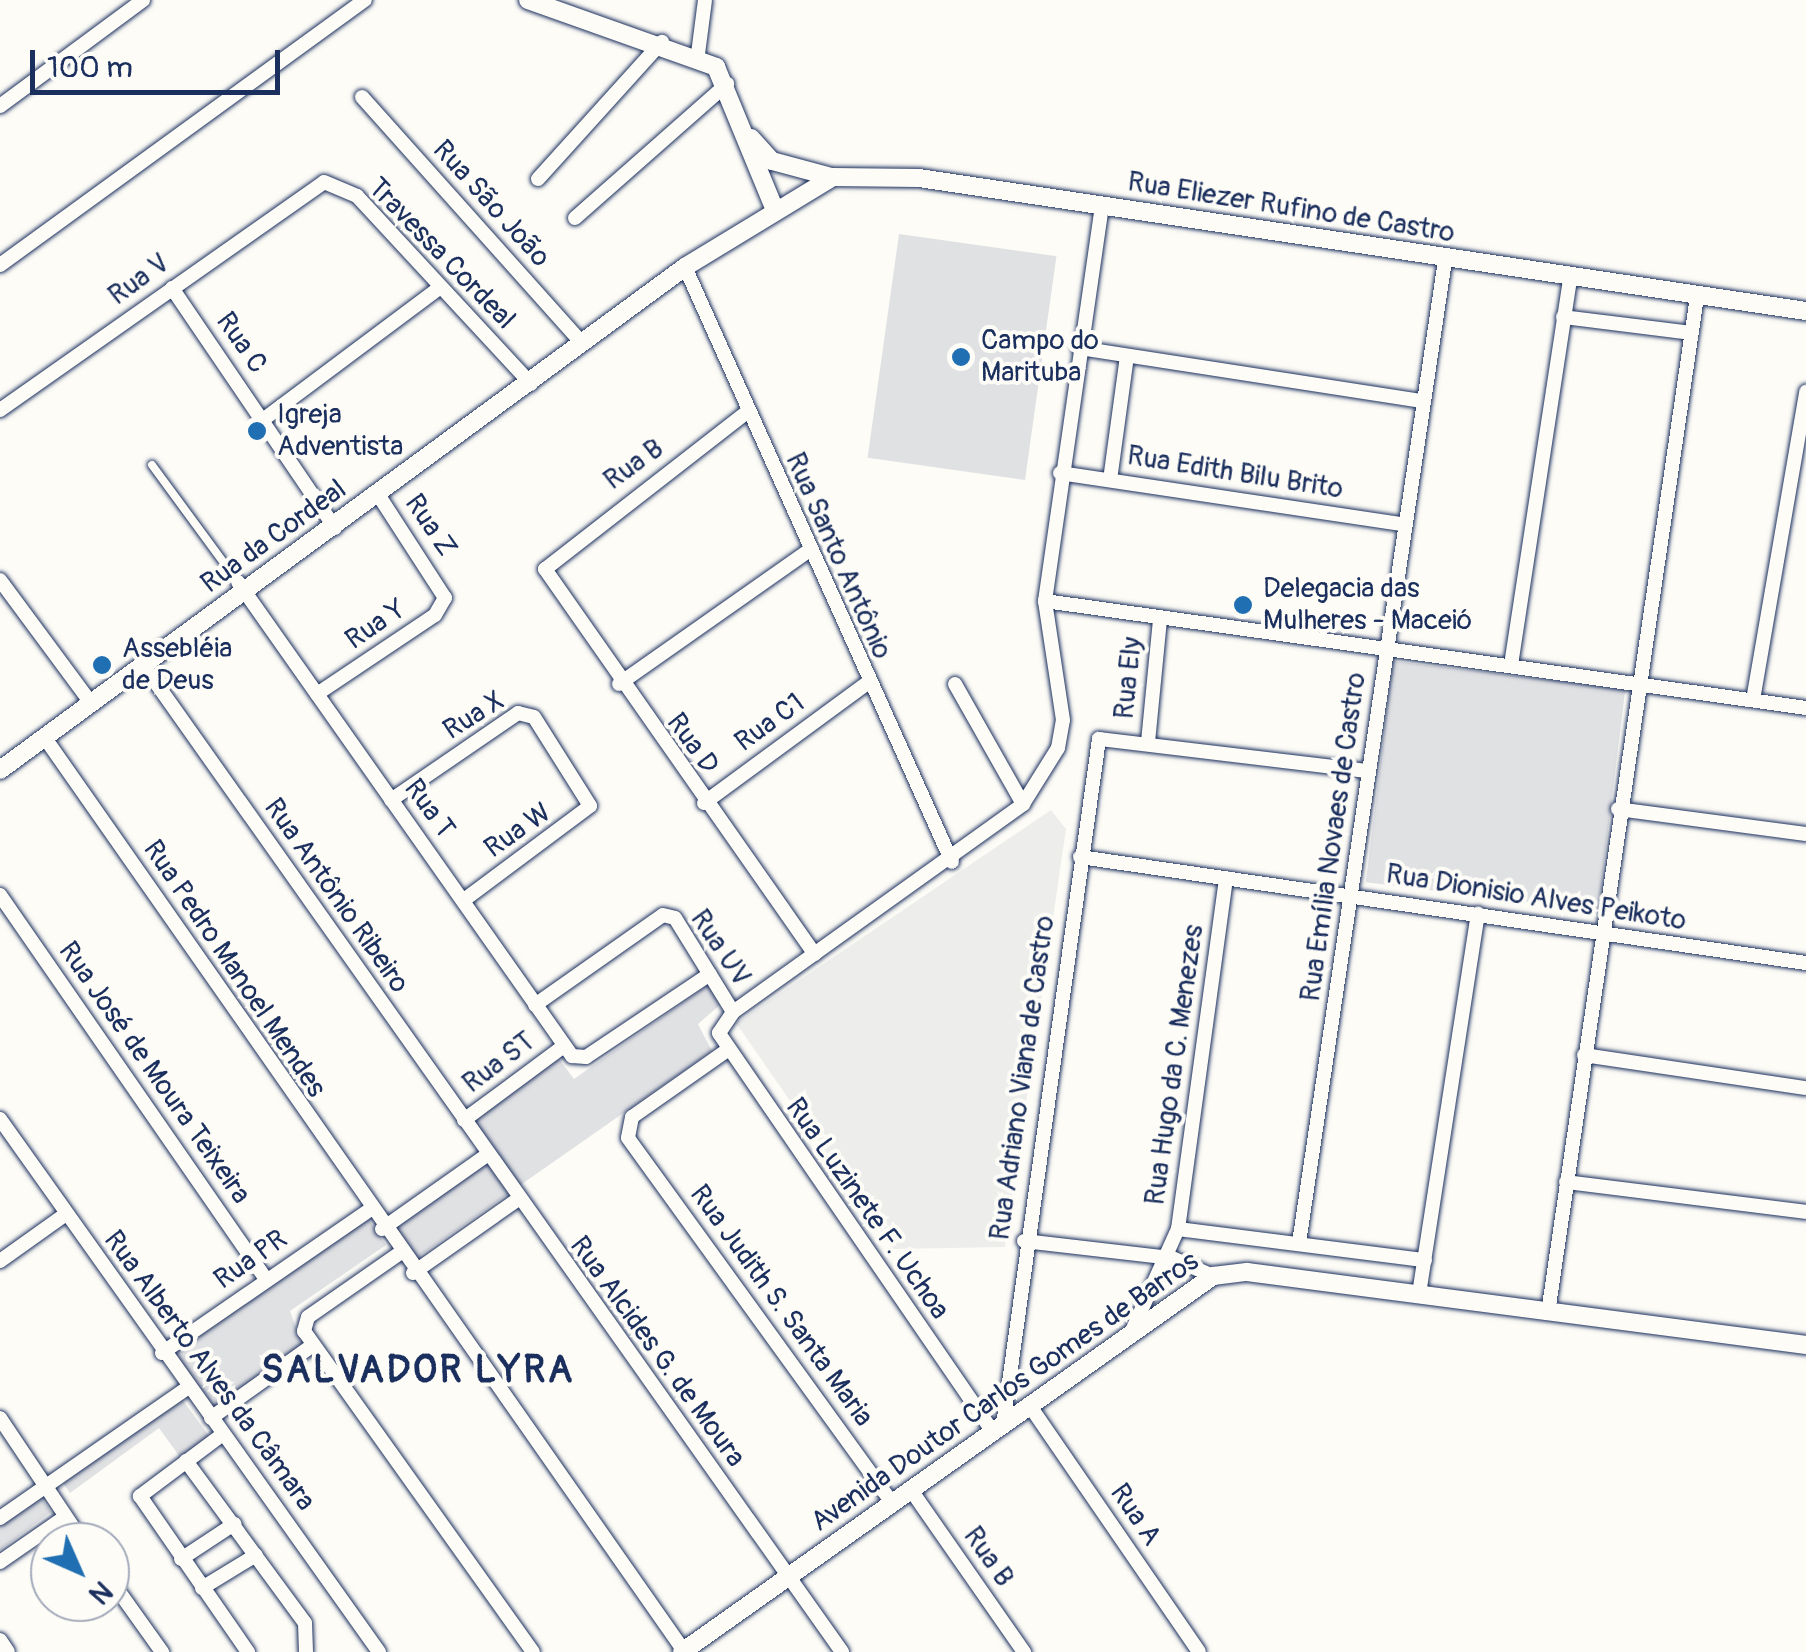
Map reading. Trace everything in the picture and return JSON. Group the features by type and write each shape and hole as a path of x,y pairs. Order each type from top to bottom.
{"street":[{"path":"0,106 144,0"},
{"path":"0,265 366,0"},
{"path":"528,0 550,3 698,54 726,84 774,205"},
{"path":"698,54 705,0"},
{"path":"538,178 662,41"},
{"path":"576,218 726,84"},
{"name":"Rua São João","path":"362,97 583,344"},
{"path":"745,131 772,161 833,177"},
{"name":"Rua Eliezer Rufino de Castro","path":"774,205 833,177 919,178 1445,260 1806,311"},
{"name":"Travessa Cordeal","path":"304,188 324,182 357,196 531,384"},
{"name":"Rua V","path":"0,410 304,188"},
{"name":"Rua da Cordeal","path":"0,770 144,666 242,587 336,528 774,205"},
{"path":"726,1051 719,1033 733,1012 952,862 1024,804 1058,748 1063,720 1044,602 1102,207"},
{"name":"Rua Emília Novaes de Castro","path":"1299,1243 1402,524 1445,260"},
{"name":"Rua Santo Antônio","path":"685,268 866,684 952,862"},
{"path":"1510,666 1570,278"},
{"name":"Rua C","path":"172,288 336,528"},
{"path":"264,419 439,288"},
{"path":"1548,1313 1634,683 1698,296"},
{"path":"1563,317 1691,333"},
{"path":"1079,348 1422,401"},
{"path":"1110,480 1127,356"},
{"path":"1753,700 1806,392"},
{"name":"Rua B","path":"550,558 748,412"},
{"name":"Rua Edith Bilu Brito","path":"1060,473 1402,524"},
{"name":"Rua Z","path":"379,496 440,586"},
{"path":"618,684 807,552"},
{"name":"Rua D","path":"550,558 551,589 815,954"},
{"path":"0,580 5,597 91,703"},
{"name":"Rua Y","path":"317,694 435,615 440,586"},
{"name":"Rua T","path":"242,587 568,1051"},
{"path":"1044,602 1806,708"},
{"name":"Rua Ely","path":"1148,742 1160,619"},
{"name":"Rua Antônio Ribeiro","path":"144,666 487,1155"},
{"name":"Rua C1","path":"704,803 866,684"},
{"path":"955,684 1024,804"},
{"name":"Rua X","path":"391,800 518,713 534,717"},
{"name":"Rua W","path":"464,900 586,814 588,797 534,717"},
{"name":"Rua Pedro Manoel Mendes","path":"45,738 369,1210 683,1651"},
{"name":"Rua Adriano Viana de Castro","path":"998,1429 1098,739 1148,742"},
{"path":"1148,742 1366,771"},
{"path":"1618,809 1806,834"},
{"name":"Rua Dionisio Alves Peikoto","path":"1080,857 1806,963"},
{"name":"Rua Hugo da C. Menezes","path":"1130,1334 1172,1258 1226,878"},
{"name":"Rua José de Moura Teixeira","path":"0,895 266,1280"},
{"path":"1420,1294 1478,914"},
{"name":"Rua UV","path":"535,1005 663,915 675,918 733,1012"},
{"name":"Rua ST","path":"464,1120 568,1051 586,1057 710,974"},
{"name":"Rua Judith S. Santa Maria","path":"726,1051 632,1117 628,1138 892,1503"},
{"name":"Rua Luzinete F. Uchoa","path":"726,1051 998,1429"},
{"path":"1584,1056 1806,1088"},
{"name":"Rua Alberto Alves da Câmara","path":"0,1119 187,1388 379,1652"},
{"path":"382,1228 487,1155"},
{"name":"Rua Alcides G. de Moura","path":"487,1155 789,1576"},
{"path":"1566,1182 1806,1212"},
{"path":"414,1272 517,1200"},
{"name":"Rua PR","path":"162,1352 369,1210"},
{"path":"0,1261 66,1214"},
{"path":"1178,1229 1425,1260"},
{"path":"1024,1241 1172,1258 1214,1276"},
{"path":"400,1252 308,1316 304,1332 533,1652"},
{"name":"Avenida Doutor Carlos Gomes de Barros","path":"683,1651 1214,1276 1420,1294 1806,1346"},
{"path":"212,1418 313,1345"},
{"path":"0,1518 187,1388"},
{"name":"Rua A","path":"1030,1406 1199,1652"},
{"path":"0,1418 69,1522"},
{"path":"223,1434 141,1502 248,1652"},
{"path":"186,1461 305,1622 306,1652"},
{"name":"Rua B","path":"911,1490 1024,1652"},
{"path":"0,1562 65,1517"},
{"path":"181,1559 234,1524"},
{"path":"202,1588 256,1555"},
{"path":"789,1576 842,1652"},
{"path":"130,1607 162,1652"},
{"path":"0,1640 8,1652"}],"lane":[{"path":"152,465 242,587"}],"shaded area":[{"name":"Campo do Marituba","path":"899,234 1056,256 1025,480 868,458"},
{"path":"1393,661 1625,690 1598,911 1366,882"},
{"path":"1051,810 1066,829 1005,1247 893,1249 736,1023"},
{"path":"708,985 721,1004 698,1024 712,1051 412,1261 389,1228 492,1155 468,1120 556,1055 574,1079"},
{"path":"366,1216 386,1245 290,1311 303,1347 208,1413 168,1355"},
{"path":"181,1398 209,1436 180,1457 159,1428 70,1493 63,1483"},
{"path":"40,1496 51,1512 38,1522 30,1522 30,1528 0,1550 0,1526"}],"place":[{"name":"Campo do Marituba","path":"961,357"},
{"name":"Igreja Adventista","path":"257,431"},
{"name":"Delegacia das Mulheres - Maceió","path":"1243,605"},
{"name":"Assebléia de Deus","path":"102,665"}],"district":[{"name":"SALVADOR LYRA","path":"418,1371"}]}
